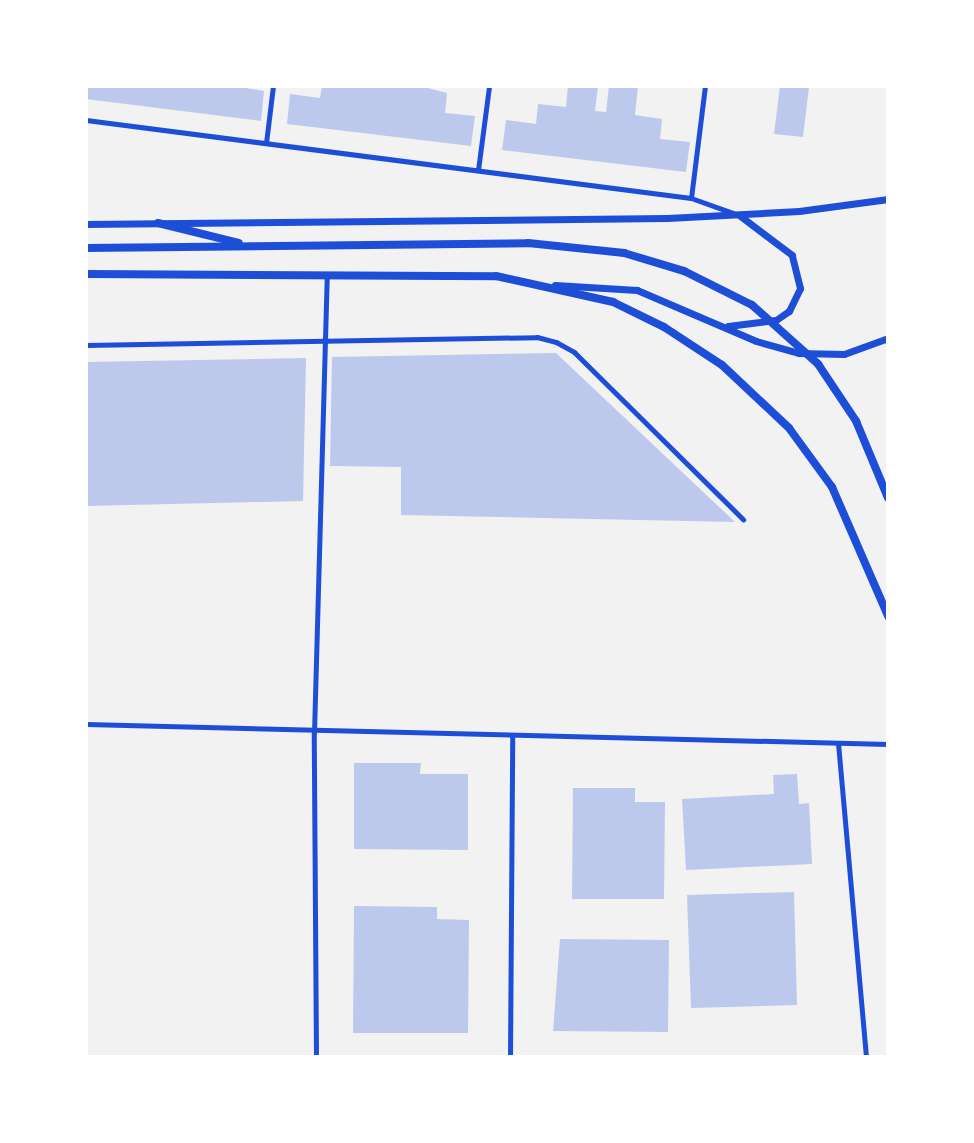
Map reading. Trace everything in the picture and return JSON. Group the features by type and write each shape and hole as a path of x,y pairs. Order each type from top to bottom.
{"highway":[{"path":"158,223 251,246"},
{"path":"86,248 582,246 684,271 752,305 818,364 872,452 888,498"},
{"path":"86,274 496,276 555,285 613,302 664,327 722,365 770,407 832,487 888,616"}],"main road":[{"path":"88,222 737,214 888,199"},
{"path":"723,325 776,320 789,311 800,288 792,255 737,214"},
{"path":"555,285 637,290 778,349 814,355 844,354 888,338"}],"street":[{"path":"266,143 273,86"},
{"path":"478,170 489,86"},
{"path":"691,198 705,86"},
{"path":"86,120 691,198 737,214"},
{"path":"316,1057 314,733 327,273"},
{"path":"86,345 537,337 556,342 574,352 743,519"},
{"path":"86,724 314,733 888,744"},
{"path":"510,1057 512,737"},
{"path":"838,743 866,1057"}],"building":[{"path":"86,86 234,86 264,91 261,121 86,99"},
{"path":"322,86 420,86 447,93 445,113 475,116 471,146 287,124 290,94 320,98"},
{"path":"568,86 598,86 595,111 606,112 609,86 638,86 635,115 662,119 660,139 690,142 686,172 502,150 506,120 536,124 538,104 566,107"},
{"path":"780,86 809,87 803,137 774,134"},
{"path":"556,353 735,522 401,515 401,467 330,466 332,357"},
{"path":"306,358 303,501 86,506 86,362"},
{"path":"354,763 421,763 420,774 468,774 468,850 354,849"},
{"path":"797,774 799,804 809,803 812,864 686,870 682,799 774,794 773,775"},
{"path":"573,788 635,788 635,802 665,802 664,899 572,899"},
{"path":"794,892 797,1005 691,1008 687,895"},
{"path":"354,906 437,907 437,919 469,920 468,1033 353,1033"},
{"path":"560,939 669,940 668,1032 553,1031"}]}
